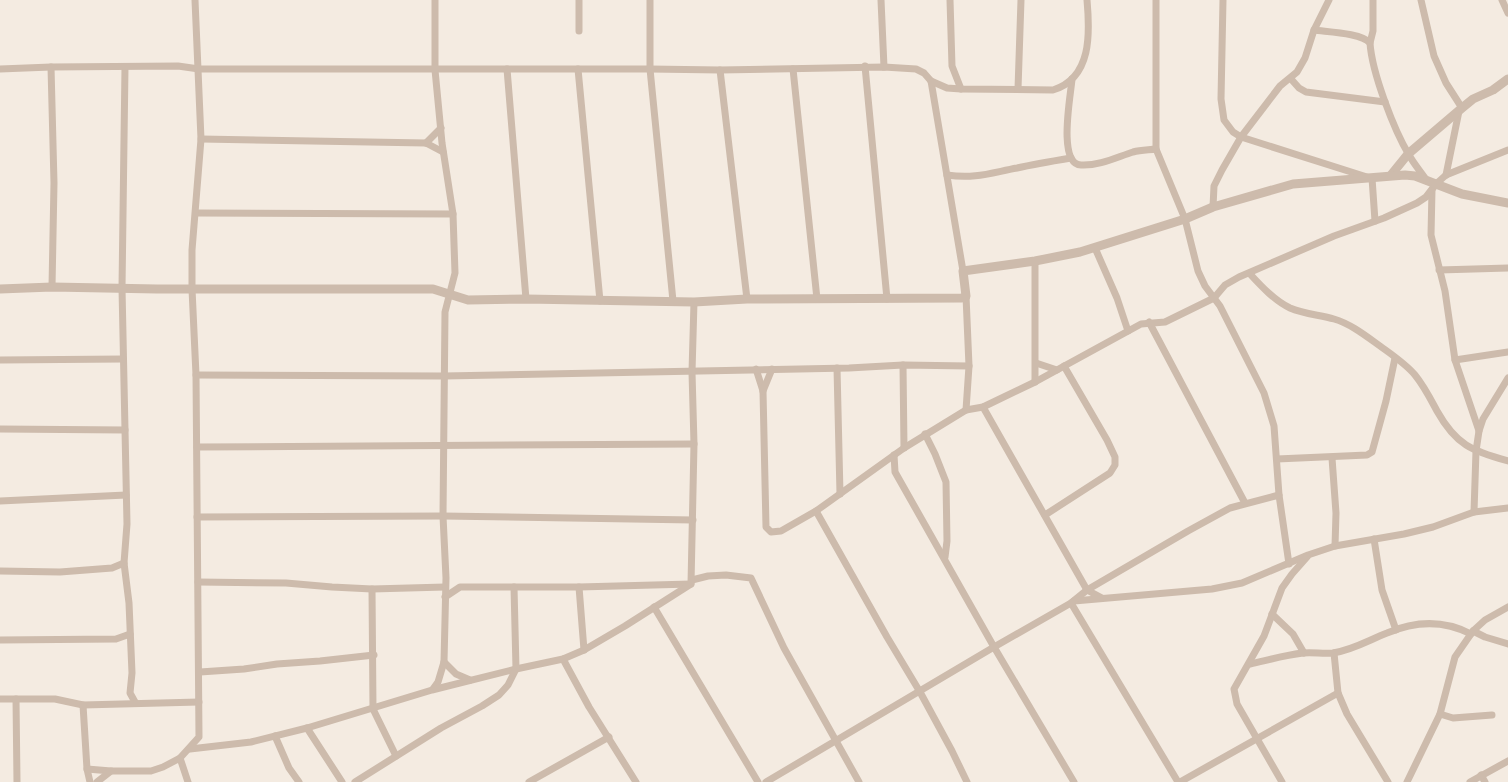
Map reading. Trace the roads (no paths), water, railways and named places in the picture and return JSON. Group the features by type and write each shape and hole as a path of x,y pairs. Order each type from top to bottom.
{"street":[{"path":"87,769 151,771 171,764 180,758 199,737 200,672 196,376 192,250 201,139 195,0"},
{"path":"432,690 438,682 444,662 446,578 443,516 445,312 455,273 452,214 435,70 435,0"},
{"path":"579,0 579,31"},
{"path":"650,0 650,69 674,301"},
{"path":"881,0 884,67"},
{"path":"950,0 952,66 961,89"},
{"path":"1018,88 1020,0"},
{"path":"0,69 178,66 199,69 720,70 864,66 916,69 924,73 931,81 947,88 1053,90 1060,88 1072,79 1084,58 1088,47 1087,0"},
{"path":"1156,0 1156,149 1185,219 1198,271 1205,286 1220,306 1264,393 1274,426 1279,495 1288,565 1292,574"},
{"path":"1223,0 1221,99 1224,120 1233,132 1241,137 1371,178"},
{"path":"1212,207 1214,186 1241,137 1280,86 1298,72 1305,58 1314,30 1329,0"},
{"path":"1373,0 1373,31 1370,43 1375,72 1385,102 1408,154 1427,181 1434,187 1508,203"},
{"path":"1421,0 1434,56 1446,84 1461,110 1446,176"},
{"path":"1502,0 1508,13"},
{"path":"1314,30 1357,36 1364,38 1370,43"},
{"path":"123,703 130,693 132,673 124,563 126,495 122,288 125,66"},
{"path":"864,66 887,299"},
{"path":"51,67 54,183 52,287"},
{"path":"507,69 526,299"},
{"path":"578,69 600,301"},
{"path":"793,69 817,299"},
{"path":"720,70 747,299"},
{"path":"1072,79 1067,128 1068,149 1071,158 1076,164 1098,163 1135,152 1156,149"},
{"path":"1291,79 1299,88 1306,92 1385,102"},
{"path":"1391,175 1408,154 1473,99 1493,90 1508,80"},
{"path":"931,81 966,296 969,366 966,410"},
{"path":"426,143 441,128"},
{"path":"201,139 426,143 444,152"},
{"path":"756,369 763,391 766,527 771,532 781,531 816,511 904,448 966,410 983,406 1035,382 1128,330 1144,323 1165,322 1214,298 1225,285 1334,236 1376,221 1417,203 1446,176 1508,150"},
{"path":"947,175 980,177 1018,167 1071,158"},
{"path":"963,272 1035,261 1095,248 1185,219 1212,207 1302,183 1391,175 1405,175 1427,181"},
{"path":"1371,178 1376,221"},
{"path":"1434,187 1431,235 1445,291 1455,360 1479,431"},
{"path":"196,213 452,214"},
{"path":"1095,248 1117,298 1128,330"},
{"path":"1035,261 1035,382"},
{"path":"1439,270 1508,268"},
{"path":"1250,274 1273,296 1288,307 1301,312 1336,319 1349,325 1395,358 1414,374 1426,389 1438,412 1453,434 1466,446 1481,454 1508,461"},
{"path":"0,289 52,287 433,289 468,300 526,299 694,302 747,299 962,298 966,296"},
{"path":"692,582 694,302"},
{"path":"1149,322 1245,503"},
{"path":"1455,360 1508,352"},
{"path":"1277,459 1367,455 1374,450 1395,358"},
{"path":"0,360 123,359"},
{"path":"1036,363 1060,368 1107,440 1115,465 1110,473 1045,515"},
{"path":"196,376 444,376 692,372 903,365 969,366"},
{"path":"903,365 904,448"},
{"path":"837,368 840,494"},
{"path":"763,391 772,369"},
{"path":"1474,512 1476,451 1479,431 1483,419 1494,404 1508,378"},
{"path":"983,406 1088,590 1103,598"},
{"path":"0,429 125,430"},
{"path":"925,434 936,454 946,482 947,541 945,558"},
{"path":"197,447 694,444"},
{"path":"894,455 895,472 994,647 1074,782"},
{"path":"1332,458 1336,513 1335,546"},
{"path":"879,466 895,472"},
{"path":"0,501 126,495"},
{"path":"766,782 1073,602 1088,590 1188,531 1230,508 1279,495"},
{"path":"1073,602 1212,589 1242,583 1308,555 1335,546 1374,540 1433,527 1474,512 1508,508"},
{"path":"816,511 920,692 952,751 966,782"},
{"path":"197,517 443,516 693,520"},
{"path":"1374,540 1382,590 1396,630"},
{"path":"1282,782 1238,704 1234,689 1250,664 1267,629 1282,588 1308,555"},
{"path":"0,571 60,572 112,568 124,563"},
{"path":"112,568 125,574"},
{"path":"190,749 251,742 307,728 432,690 563,659 584,650 692,582 708,576 726,575 752,578 784,648 859,782"},
{"path":"446,578 460,587"},
{"path":"198,582 286,583 372,589 445,587"},
{"path":"445,596 460,587 579,587 692,582"},
{"path":"354,782 499,695 508,685 516,669 514,587"},
{"path":"579,587 584,650"},
{"path":"372,589 373,709 396,756"},
{"path":"1073,602 1179,782 1338,693"},
{"path":"654,607 758,782"},
{"path":"1407,782 1440,714 1455,657 1472,633 1485,620 1508,607"},
{"path":"1272,614 1293,634 1304,653"},
{"path":"1250,664 1304,653 1334,653 1367,643 1396,630 1433,622 1450,625 1508,644"},
{"path":"0,640 116,639 130,634"},
{"path":"116,639 130,645"},
{"path":"1334,653 1338,693 1353,727 1388,782"},
{"path":"200,672 259,668 277,664 374,655"},
{"path":"563,659 588,707 609,737 636,782"},
{"path":"444,662 456,674 471,680"},
{"path":"130,693 135,702"},
{"path":"0,699 64,700 83,705 135,702 199,702"},
{"path":"16,699 17,782"},
{"path":"83,705 87,769 90,782"},
{"path":"1440,714 1453,718 1492,715"},
{"path":"307,728 342,782"},
{"path":"275,736 289,768 299,782"},
{"path":"199,737 208,746"},
{"path":"529,782 609,737"},
{"path":"180,758 188,782"},
{"path":"1470,782 1508,761"},
{"path":"97,782 111,771"},
{"path":"1481,775 1485,782"}]}
